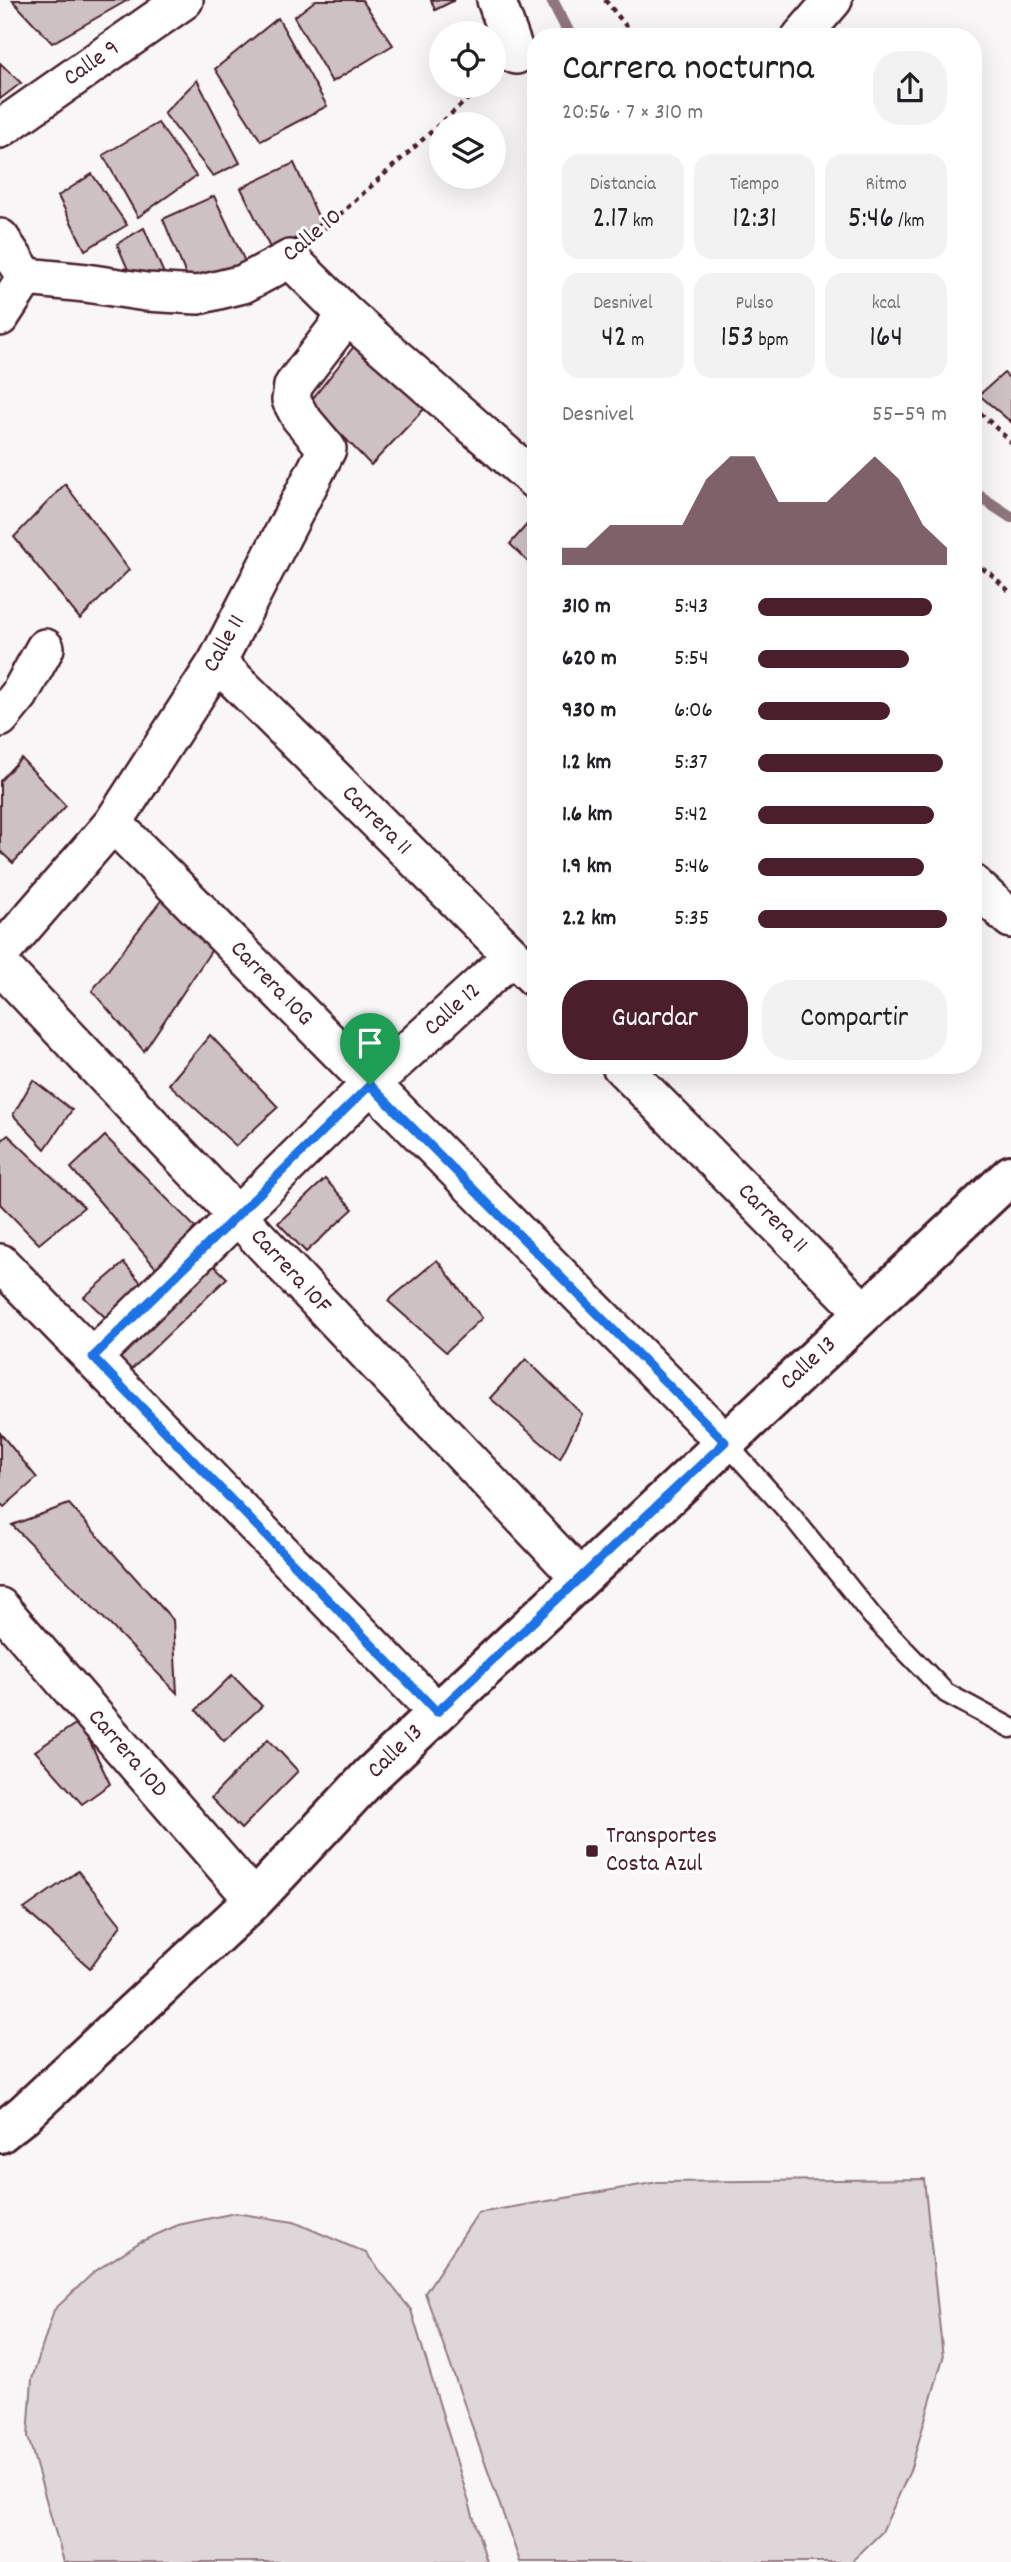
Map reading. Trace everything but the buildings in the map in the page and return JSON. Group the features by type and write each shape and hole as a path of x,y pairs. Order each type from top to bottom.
{"street":[{"name":"Calle 9","path":"0,129 184,0"},
{"path":"496,0 516,55"},
{"path":"809,28 833,0"},
{"path":"0,238 26,277 0,317"},
{"path":"290,259 347,315 527,473"},
{"name":"Calle 10","path":"26,277 146,292 198,295 243,284 290,259"},
{"name":"Calle 11","path":"0,954 113,823 217,662 327,449 300,417 291,400 293,386 347,315"},
{"path":"0,718 19,695 45,648"},
{"name":"Carrera 11","path":"217,662 524,968"},
{"name":"Carrera 10G","path":"113,823 725,1442"},
{"path":"982,892 1011,919"},
{"name":"Carrera 10F","path":"0,965 580,1578"},
{"name":"Calle 12","path":"93,1357 370,1085 524,968"},
{"name":"Carrera 11","path":"629,1074 864,1312"},
{"name":"Calle 13","path":"0,2133 24,2114 254,1900 371,1775 1011,1175"},
{"path":"0,1263 437,1712"},
{"name":"Carrera 10D","path":"0,1608 254,1900"}],"lane":[{"path":"725,1442 791,1515 872,1616 946,1693 1011,1728"}],"path":[{"path":"605,0 628,28"},
{"name":"Calle 10","path":"290,259 469,98"},
{"path":"982,415 1011,442"},
{"path":"982,568 1011,593"}],"shaded area":[{"path":"924,2179 943,2358 910,2471 882,2532 851,2562 520,2562 425,2293 478,2213 658,2182"},
{"path":"235,2213 294,2222 366,2253 411,2310 487,2562 64,2562 28,2437 32,2379 54,2310 94,2272 140,2242 178,2225"}],"waterway":[{"path":"552,0 566,28"},
{"path":"982,498 1011,517"}],"place":[{"name":"Transportes Costa Azul","path":"592,1851"}],"route":[{"path":"370,1085 725,1442 437,1712 93,1357 370,1085"}]}
